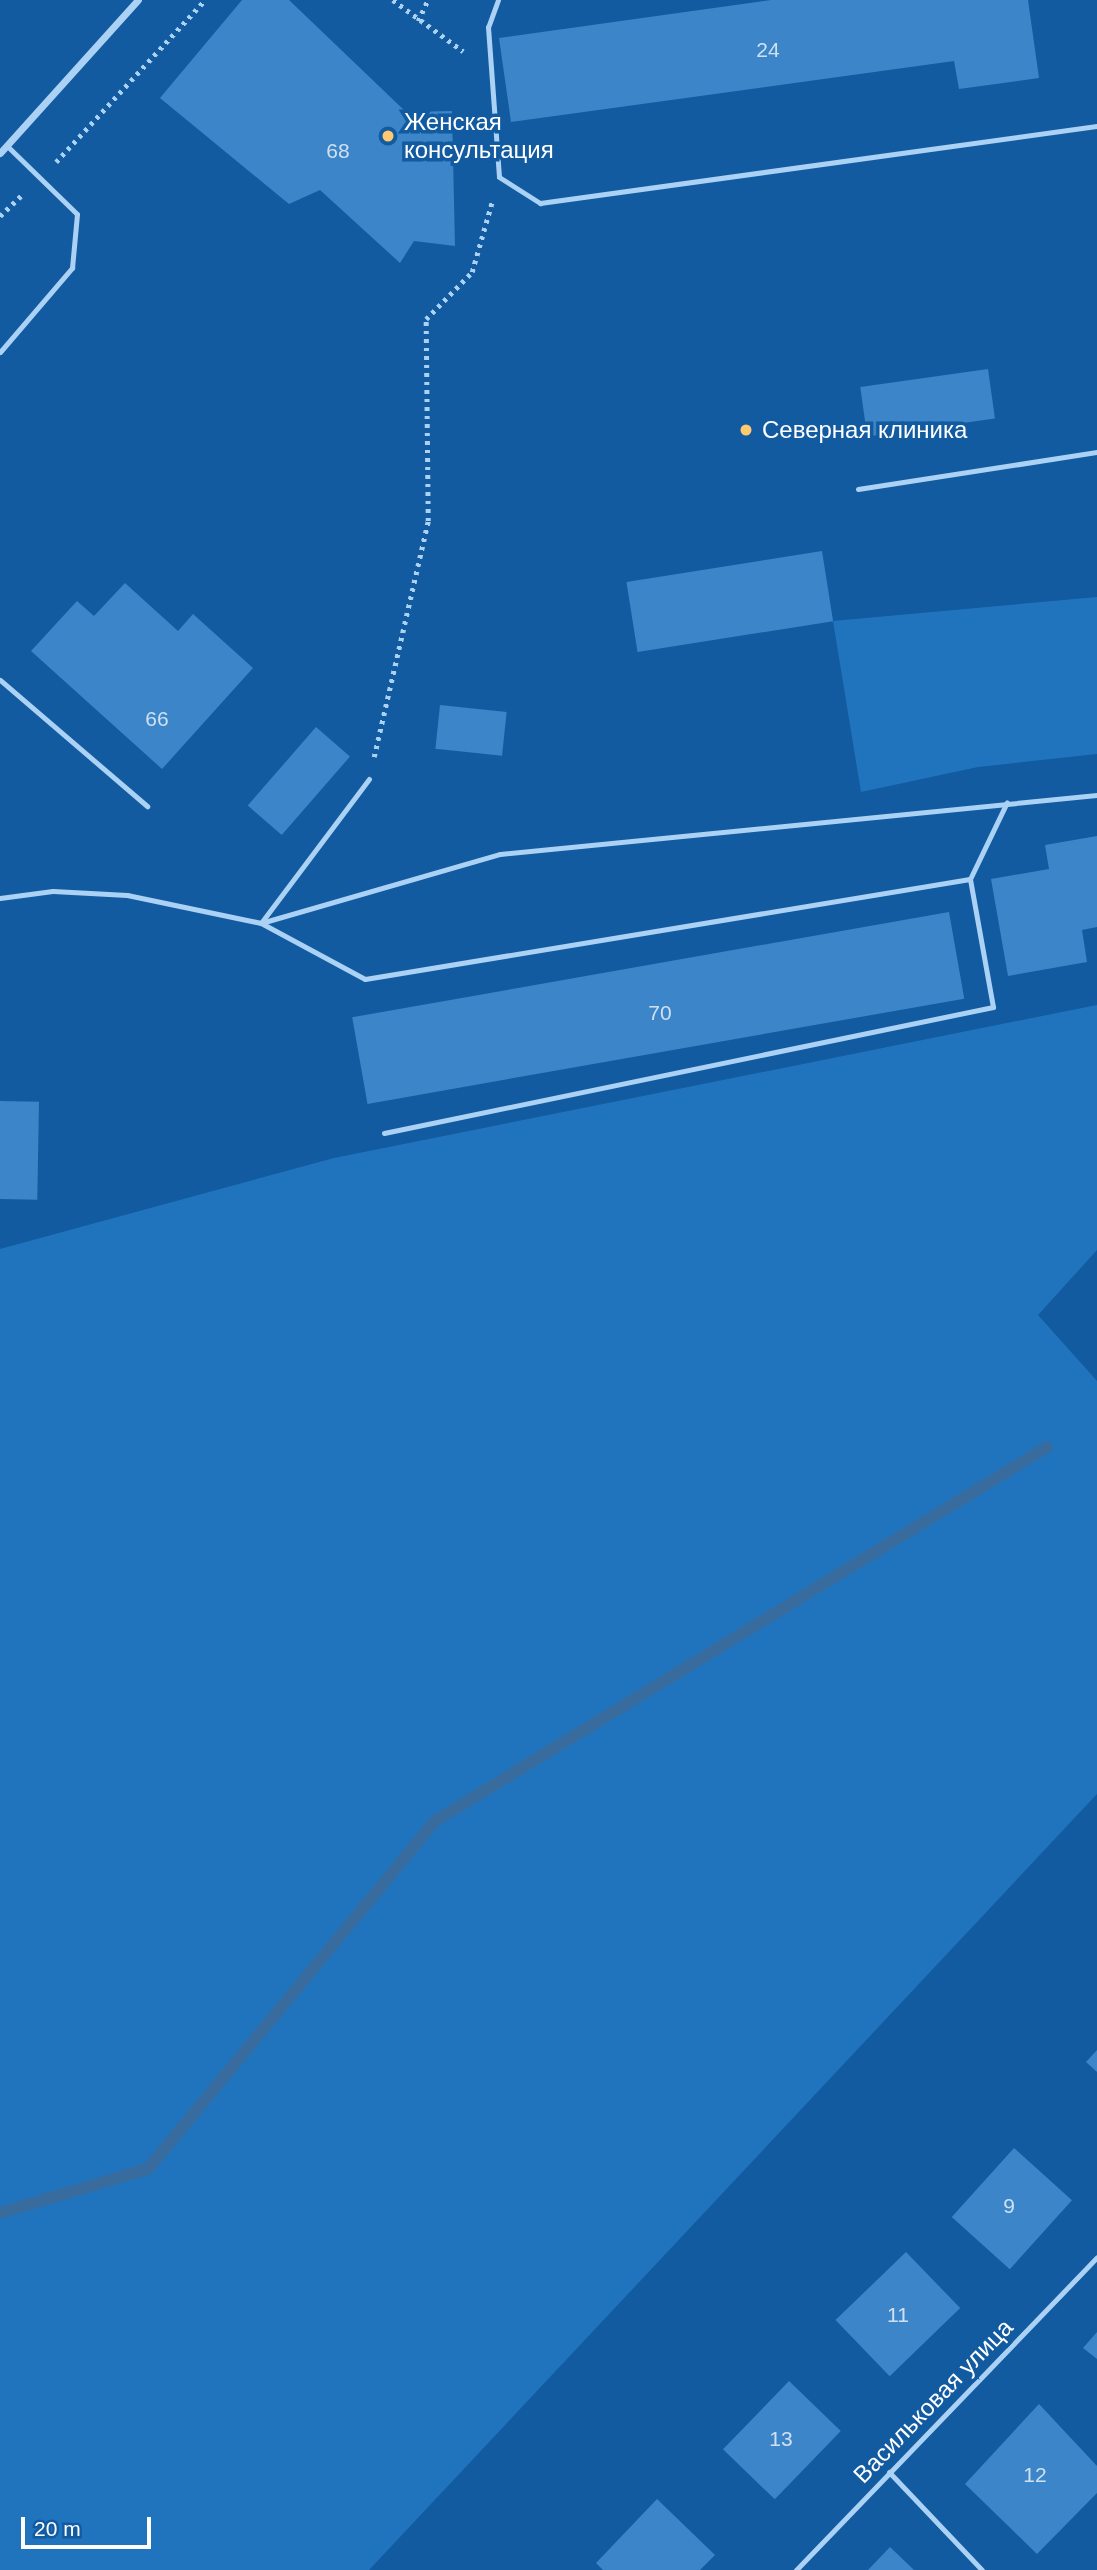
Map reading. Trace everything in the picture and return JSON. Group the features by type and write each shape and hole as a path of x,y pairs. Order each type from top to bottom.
{"street":[{"path":"0,153 138,0"}],"lane":[{"path":"498,0 488,27 499,177 540,203 1097,126"},
{"path":"0,352 72,268 77,214 42,177 8,147"},
{"path":"858,489 1097,452"},
{"path":"0,680 147,806"},
{"path":"261,923 369,779"},
{"path":"261,923 500,855 1097,795"},
{"path":"384,1133 993,1007 970,879 1007,802"},
{"path":"0,898 53,891 127,895 261,923 365,979 970,879"},
{"name":"Васильковая улица","path":"796,2570 1097,2257"},
{"path":"889,2472 982,2570"}],"path":[{"path":"0,216 42,177 205,0"},
{"path":"393,0 418,22 491,69"},
{"path":"418,22 428,0"},
{"path":"369,779 428,521 426,319 472,272 499,177"}],"shaded area":[{"path":"1097,597 1097,754 978,767 861,792 833,621"},
{"path":"1097,1005 1097,1250 1038,1315 1097,1381 1097,1794 369,2570 0,2570 0,1249 334,1158"}],"building":[{"path":"242,0 289,0 406,112 452,111 455,246 414,241 400,263 320,190 289,204 160,98"},
{"path":"771,0 1028,0 1039,78 959,89 954,61 511,122 499,38"},
{"path":"988,369 995,419 867,436 860,387"},
{"path":"822,551 833,621 638,652 626,582"},
{"path":"125,583 178,631 193,614 253,668 162,769 31,651 77,601 94,616"},
{"path":"440,705 507,712 502,756 435,749"},
{"path":"316,727 350,757 282,835 248,805"},
{"path":"1097,836 1097,927 1082,930 1087,962 1008,976 991,879 1049,869 1045,845"},
{"path":"949,912 964,999 367,1104 352,1017"},
{"path":"0,1101 39,1102 37,1200 0,1199"},
{"path":"1097,2050 1097,2072 1086,2062"},
{"path":"1014,2148 1072,2200 1010,2269 952,2217"},
{"path":"906,2252 960,2308 890,2376 836,2320"},
{"path":"1097,2332 1097,2359 1083,2348"},
{"path":"789,2381 841,2431 775,2499 723,2449"},
{"path":"1039,2404 1097,2466 1097,2493 1037,2554 965,2484"},
{"path":"657,2499 715,2555 700,2570 603,2570 596,2563"},
{"path":"890,2547 914,2570 868,2570"}],"waterway":[{"path":"0,2213 148,2169 435,1821 1047,1447"}],"place":[{"name":"Женская консультация","path":"388,136"},
{"name":"Северная клиника","path":"746,430"}]}
